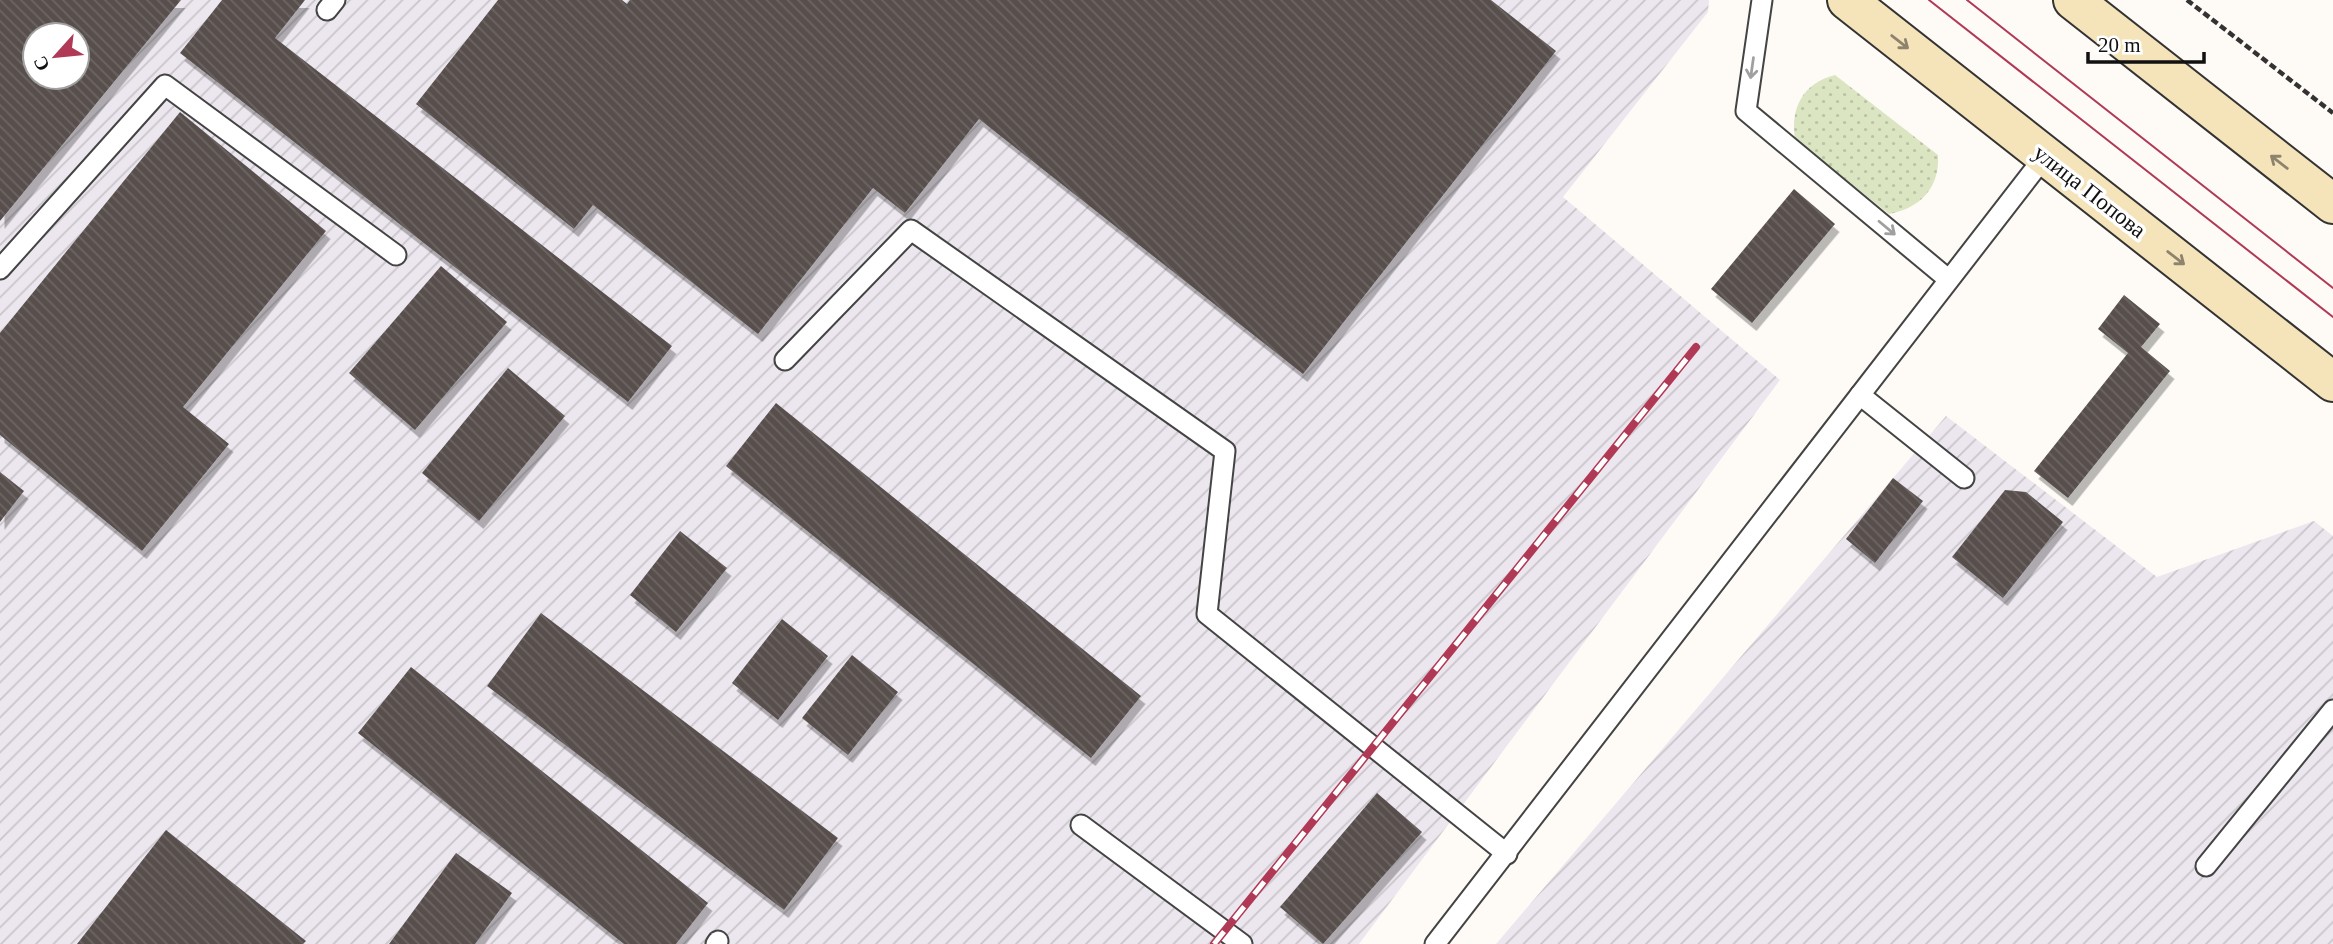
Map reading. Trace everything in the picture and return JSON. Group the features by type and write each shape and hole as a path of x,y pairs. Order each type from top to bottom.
{"main road":[{"name":"улица Попова","path":"1847,0 2333,382"},
{"path":"2073,0 2333,204"}],"lane":[{"path":"1762,0 1746,111 1948,279"},
{"path":"0,269 164,85 396,255"},
{"path":"1435,944 2045,156"},
{"path":"785,360 911,230 1225,451 1207,614 1507,854"},
{"path":"1860,395 1964,478"},
{"path":"2206,866 2333,710"},
{"path":"1081,825 1242,944"}],"path":[{"path":"2187,0 2333,113"}],"shaded area":[{"path":"0,0 1709,0 1708,12 1563,197 1780,380 1359,944 0,944"},
{"path":"1946,416 2157,577 2314,521 2333,536 2333,944 1496,944"}],"green space":[{"path":"1835,75 1938,155 1938,167 1932,187 1910,207 1889,214 1795,139 1795,117 1801,98 1815,84"}],"building":[{"path":"0,0 181,0 0,221"},
{"path":"222,0 305,0 275,38 672,346 628,402 180,53"},
{"path":"498,0 622,0 627,4 630,0 1491,0 1556,51 1303,374 979,119 905,213 873,188 758,334 593,205 574,229 416,104"},
{"path":"180,112 326,231 183,407 229,444 142,551 0,435 0,333"},
{"path":"1794,189 1835,224 1752,323 1711,289"},
{"path":"441,266 507,322 415,430 349,373"},
{"path":"2124,295 2160,324 2141,347 2170,371 2068,498 2034,471 2128,353 2098,329"},
{"path":"508,368 565,416 479,521 422,473"},
{"path":"776,403 1141,696 1091,758 726,466"},
{"path":"0,472 24,491 0,522"},
{"path":"1893,478 1923,501 1875,563 1846,539"},
{"path":"2005,490 2026,492 2063,522 2003,598 1952,557"},
{"path":"680,531 727,568 676,632 630,595"},
{"path":"541,613 838,838 784,910 487,686"},
{"path":"782,619 828,656 778,720 732,683"},
{"path":"852,655 898,692 848,755 802,718"},
{"path":"411,667 708,903 676,944 624,944 358,733"},
{"path":"1377,793 1422,832 1323,944 1280,907"},
{"path":"166,830 306,941 303,944 77,944"},
{"path":"456,853 512,893 475,944 389,944"}],"tram line":[{"path":"1929,0 2333,317"},
{"path":"1967,0 2333,288"}],"railway":[{"path":"1214,944 1696,347"}]}
